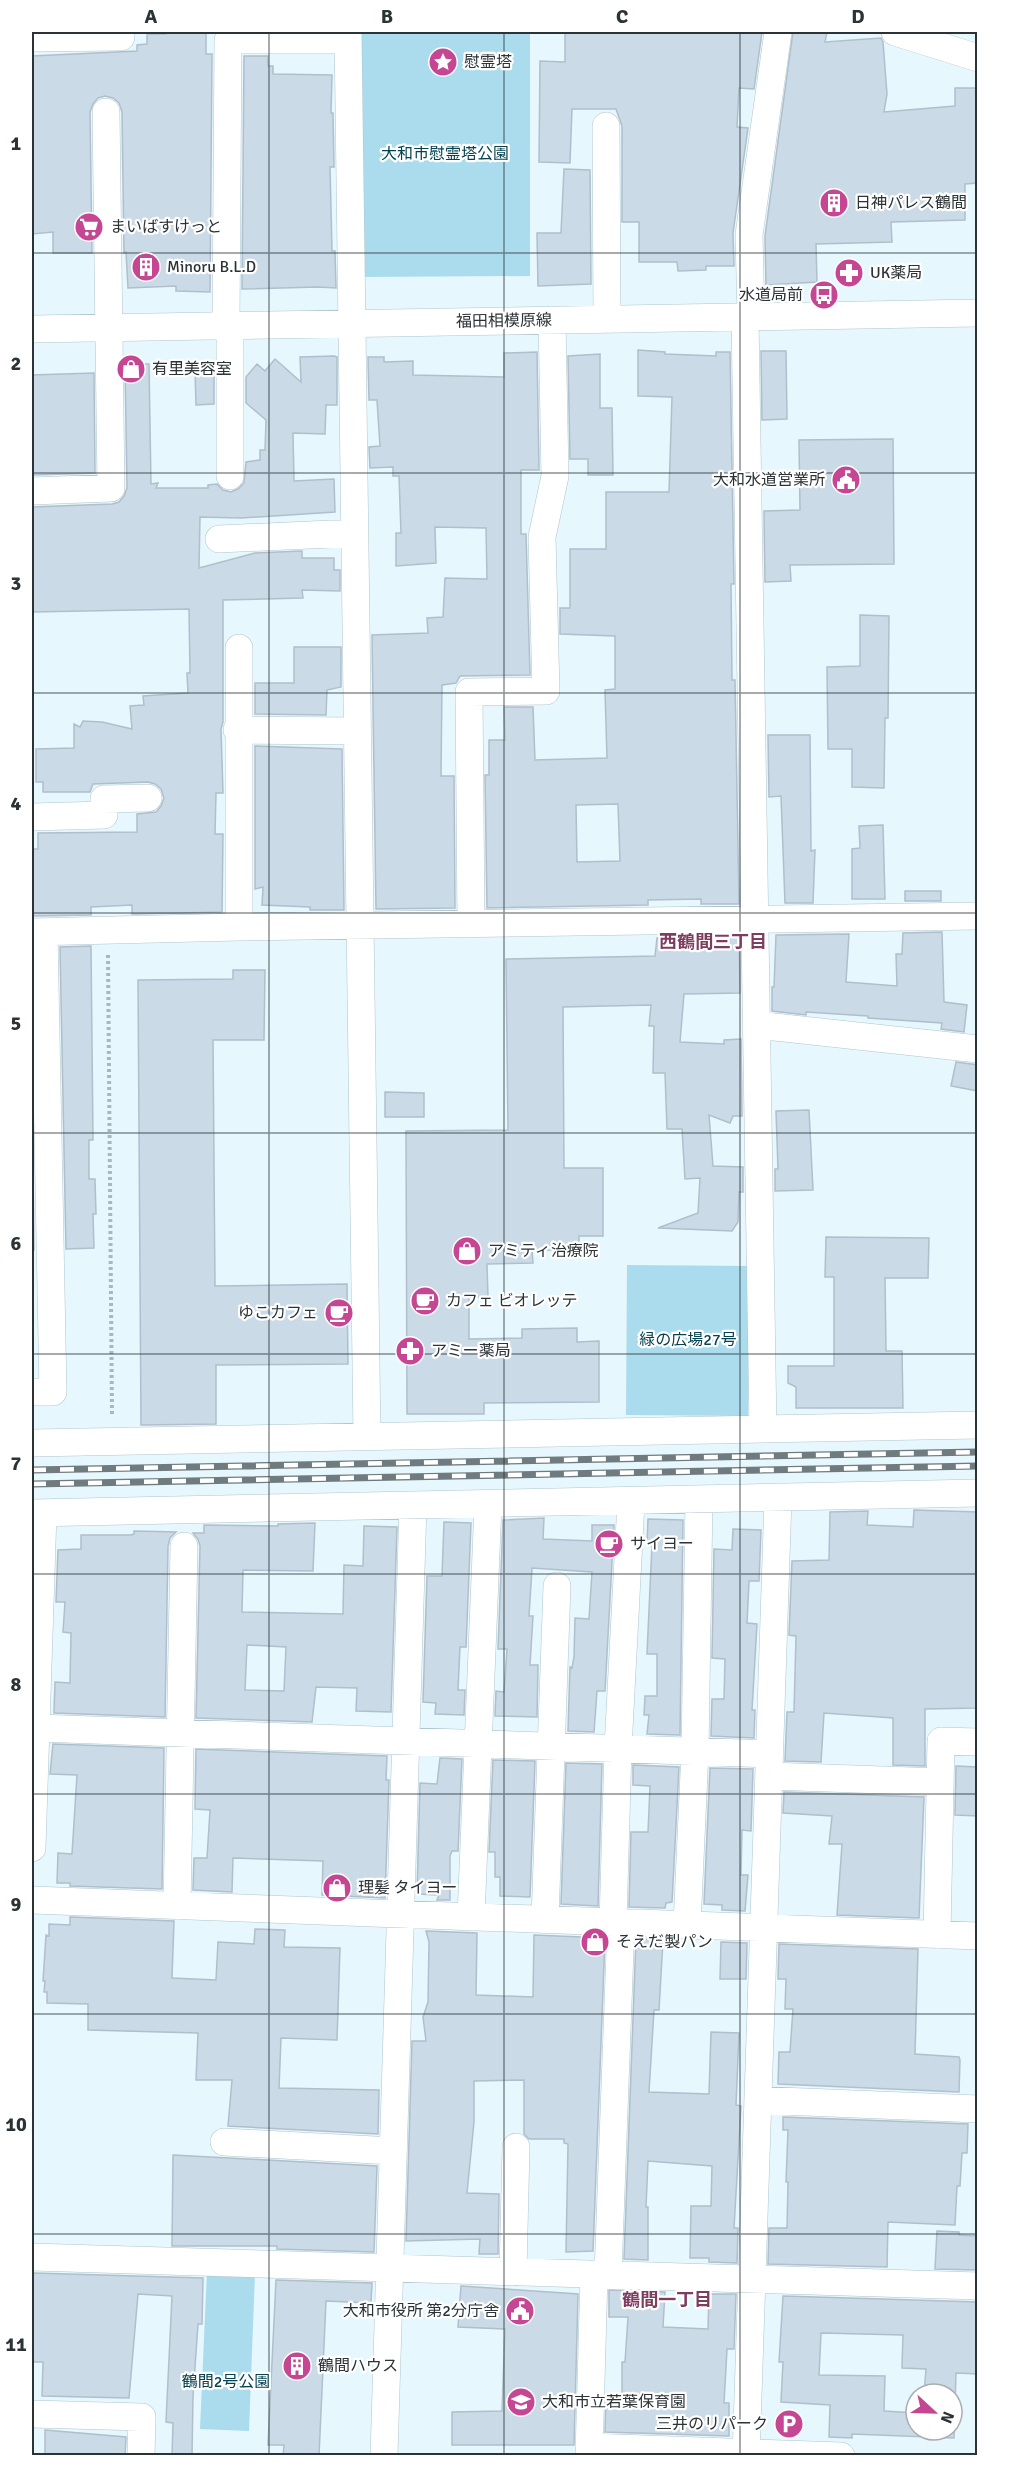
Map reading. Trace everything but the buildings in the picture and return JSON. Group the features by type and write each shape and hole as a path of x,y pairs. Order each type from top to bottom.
{"street":[{"path":"763,1429 748,317 749,235 778,32"},
{"path":"895,32 978,58"},
{"path":"230,476 228,40 348,36 367,1437"},
{"path":"32,38 121,37"},
{"path":"32,491 111,488 106,112"},
{"path":"606,126 607,319"},
{"name":"福田相模原線","path":"32,329 978,313"},
{"path":"471,924 470,692 546,691 542,537 555,476 552,320"},
{"path":"219,539 354,533"},
{"path":"239,648 237,730 239,927"},
{"path":"237,730 357,731"},
{"path":"32,817 104,815 104,799 148,798"},
{"path":"32,1392 53,1392 38,932 978,916"},
{"path":"756,1025 978,1049"},
{"path":"32,1443 978,1425"},
{"path":"32,1848 36,1728 37,1513 978,1493"},
{"path":"746,2454 778,1499"},
{"path":"687,1925 694,1751 699,1500"},
{"path":"631,1502 618,1748 617,1923 601,2274 589,2451 841,2456"},
{"path":"384,2456 413,1505"},
{"path":"471,1917 488,1505"},
{"path":"177,1906 184,1546"},
{"path":"545,1919 557,1586"},
{"path":"36,1728 694,1751 769,1765 940,1782"},
{"path":"937,1935 941,1741 978,1742"},
{"path":"32,1900 978,1936"},
{"path":"758,2100 978,2109"},
{"path":"224,2142 393,2151"},
{"path":"513,2272 516,2147"},
{"path":"32,2257 978,2286"},
{"path":"32,2414 142,2417 141,2456"}],"path":[{"path":"108,930 112,1441"}],"green space":[{"name":"大和市慰霊塔公園","path":"360,32 530,32 530,276 360,277"},
{"name":"緑の広場27号","path":"627,1265 750,1266 748,1416 626,1415"},
{"name":"鶴間2号公園","path":"207,2271 255,2273 249,2431 200,2429"}],"railway":[{"path":"32,1470 978,1452"},
{"path":"32,1484 978,1466"}],"place":[{"name":"慰霊塔","path":"443,62"},
{"name":"日神パレス鶴間","path":"834,203"},
{"name":"まいばすけっと","path":"89,227"},
{"name":"Minoru B.L.D","path":"146,267"},
{"name":"UK薬局","path":"849,273"},
{"name":"水道局前","path":"824,295"},
{"name":"有里美容室","path":"131,369"},
{"name":"大和水道営業所","path":"846,480"},
{"name":"アミティ治療院","path":"467,1251"},
{"name":"カフェ ビオレッテ","path":"425,1301"},
{"name":"ゆこカフェ","path":"339,1313"},
{"name":"アミー薬局","path":"410,1351"},
{"name":"サイヨー","path":"609,1544"},
{"name":"理髪 タイヨー","path":"337,1888"},
{"name":"そえだ製パン","path":"595,1942"},
{"name":"大和市役所 第2分庁舎","path":"520,2311"},
{"name":"鶴間ハウス","path":"297,2366"},
{"name":"大和市立若葉保育園","path":"521,2402"},
{"name":"三井のリパーク","path":"789,2424"}],"district":[{"name":"西鶴間三丁目","path":"713,942"},
{"name":"鶴間一丁目","path":"667,2300"}]}
